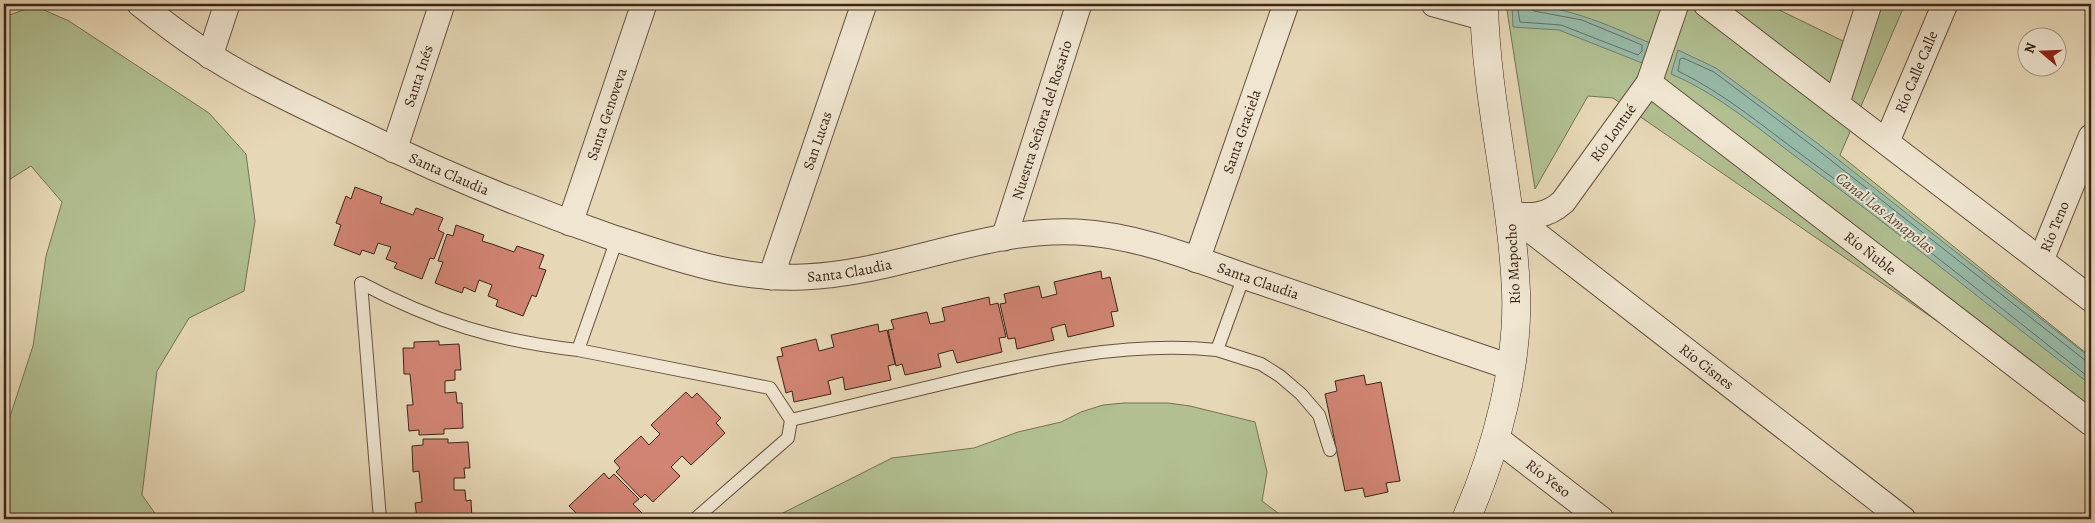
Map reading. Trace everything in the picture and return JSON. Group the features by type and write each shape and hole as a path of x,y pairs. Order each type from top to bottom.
{"street":[{"name":"Santa Claudia","path":"140,4 210,56 272,90 394,150 518,204 699,266 740,275 772,277 837,275 869,270 1004,238 1040,232 1077,232 1110,235 1197,260 1510,367"},
{"path":"210,56 227,4"},
{"name":"Santa Inés","path":"394,150 442,4"},
{"name":"Santa Genoveva","path":"570,223 644,4"},
{"name":"San Lucas","path":"772,277 864,4"},
{"name":"Nuestra Señora del Rosario","path":"1004,238 1079,4"},
{"name":"Santa Graciela","path":"1197,260 1286,4"},
{"path":"1434,4 1485,11"},
{"name":"Río Lontué","path":"1510,214 1528,217 1538,216 1547,213 1563,202 1649,83 1676,4"},
{"path":"1706,4 1837,102 2091,299"},
{"path":"1837,102 1869,4"},
{"name":"Río Calle Calle","path":"1886,141 1945,4"},
{"name":"Río Mapocho","path":"1466,519 1481,484 1496,438 1510,367 1516,293 1510,214 1490,69 1485,11"},
{"name":"Río Ñuble","path":"1649,83 2091,423"},
{"name":"Río Teno","path":"2041,260 2091,137"},
{"name":"Río Cisnes","path":"1510,214 1902,519"},
{"name":"Río Yeso","path":"1496,438 1601,519"}],"lane":[{"path":"578,350 617,239"},
{"path":"1217,350 1244,276"},
{"path":"380,519 361,284 394,301 464,328 519,342 578,350 770,388 791,420 788,438 695,519"},
{"path":"791,420 999,370 1081,355 1160,346 1217,350 1261,364 1280,376 1301,394 1319,415 1330,450"}],"shaded area":[{"path":"1506,4 1767,4 1845,42 1857,4 1905,4 1840,155 2091,357 2091,427 1613,98 1588,96 1535,189"},
{"path":"35,6 69,21 209,113 246,154 255,221 244,291 189,318 157,371 142,495 159,519 4,519 4,435 33,346 46,256 62,202 31,166 4,183 4,17"},
{"path":"1168,403 1190,406 1255,422 1267,472 1262,501 1286,519 771,519 892,458 974,448 1018,432 1061,422 1081,412 1103,405"}],"water":[{"path":"1512,4 1549,7 1566,11 1600,22 1650,43 1642,63 1559,30 1513,27"},
{"name":"Canal Las Amapolas","path":"1678,50 1716,68 1817,143 2091,358 2091,385 1876,217 1723,102 1671,74"}],"building":[{"path":"355,187 382,197 380,203 413,215 416,208 443,218 438,230 444,233 434,259 430,258 422,279 394,268 397,263 386,259 391,247 378,243 374,254 362,250 360,255 334,245 341,225 336,223 346,196 351,199"},
{"path":"456,225 484,235 482,241 514,252 517,246 544,255 539,268 546,270 536,297 532,295 523,316 496,306 498,300 488,296 492,285 479,280 475,292 464,287 462,293 435,283 443,262 438,261 447,234 453,236"},
{"path":"1101,271 1102,279 1110,277 1118,311 1111,312 1114,326 1068,337 1065,324 1051,328 1054,340 1017,349 1015,338 1008,339 1000,304 1006,303 1004,294 1039,286 1042,298 1057,294 1054,282"},
{"path":"989,297 990,305 998,303 1006,337 999,338 1002,352 957,363 953,350 938,354 941,367 905,375 902,364 896,366 888,330 894,329 891,320 927,312 930,324 945,321 942,308"},
{"path":"878,324 879,332 887,330 895,364 888,366 891,380 845,390 843,377 828,381 831,394 794,402 792,391 786,393 777,357 783,356 781,348 816,339 819,351 834,347 831,335"},
{"path":"439,341 439,345 459,344 461,370 455,370 455,380 445,381 445,393 456,392 457,403 462,403 463,428 444,429 444,434 419,435 419,430 409,431 407,405 413,405 410,374 404,374 403,348 414,348 414,342"},
{"path":"1364,375 1366,385 1381,382 1400,481 1386,483 1388,492 1365,497 1363,488 1345,491 1325,394 1337,391 1335,381"},
{"path":"686,392 692,398 697,393 721,418 716,423 725,433 691,465 682,456 671,467 680,476 653,502 645,494 641,498 616,472 620,468 614,461 641,436 649,445 660,434 651,425"},
{"path":"423,439 448,439 448,443 468,442 470,468 464,468 465,478 454,478 454,490 465,490 466,501 471,500 472,519 417,519 415,503 422,502 419,471 413,472 412,446 423,445"},
{"path":"604,473 609,479 614,474 639,499 633,504 643,514 637,519 574,519 578,515 569,506"}]}
